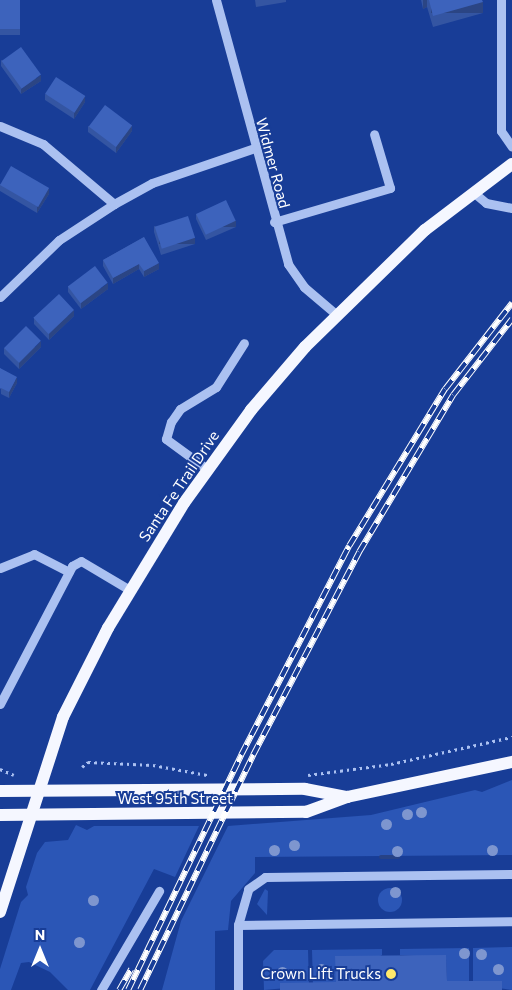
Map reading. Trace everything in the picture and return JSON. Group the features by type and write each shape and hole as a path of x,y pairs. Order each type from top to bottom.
{"main road":[{"name":"Santa Fe Trail Drive","path":"0,912 63,717 130,590 207,469 251,410 337,315 425,230 512,164"},
{"name":"West 95th Street","path":"0,815 255,816 306,812 347,797 512,762"},
{"name":"West 95th Street","path":"0,791 305,789 347,797"}],"street":[{"name":"Widmer Road","path":"216,0 274,222 294,272 337,315"},
{"path":"500,0 501,131 512,147"},
{"path":"0,126 43,144 114,204"},
{"path":"274,222 390,188 374,134"},
{"path":"0,297 59,240 114,204 152,183 254,148"},
{"path":"473,192 486,203 512,208"},
{"path":"207,469 166,439 171,422 180,409 216,387 244,343"},
{"path":"0,568 34,554 69,572"},
{"path":"0,704 69,572 81,561 130,590"},
{"path":"238,990 238,925 248,889 265,877 512,874"},
{"path":"101,990 159,891"},
{"path":"238,925 512,921"}],"path":[{"path":"298,776 391,764 512,737"},
{"path":"82,767 88,762 153,765 216,776"},
{"path":"0,769 14,774"}],"shaded area":[{"path":"512,780 512,855 255,857 255,873 231,901 228,930 215,931 215,990 162,990 181,921 228,826 371,815 475,790 482,792"},
{"path":"76,825 87,830 94,826 199,826 175,877 154,869 90,990 68,990 50,972 29,962 21,963 11,990 0,990 0,969 21,902 28,895 26,887 37,853 45,842 68,840"},
{"path":"390,888 399,891 402,900 399,909 390,912 381,909 378,900 381,891"},
{"path":"265,889 268,891 267,915 257,904"},
{"path":"512,947 512,990 473,984 473,948"},
{"path":"469,948 469,984 447,984 446,958 400,955 400,949"},
{"path":"382,949 382,955 336,985 313,986 312,950"},
{"path":"274,950 308,950 309,986 264,990 263,961"}],"building":[{"path":"0,0 20,0 20,29 0,29"},
{"path":"429,0 482,0 483,2 433,16"},
{"path":"21,47 41,75 22,89 2,61"},
{"path":"56,77 85,96 74,113 45,94"},
{"path":"105,105 132,125 116,147 89,127"},
{"path":"11,166 49,188 38,207 0,185"},
{"path":"226,200 236,221 206,235 196,214"},
{"path":"188,216 195,238 162,249 155,227"},
{"path":"144,237 159,263 144,271 139,264 113,278 103,260"},
{"path":"95,266 108,283 80,303 68,286"},
{"path":"59,294 74,310 48,334 33,318"},
{"path":"26,326 41,341 19,363 4,348"},
{"path":"0,368 17,377 9,392 0,389"},
{"name":"Crown Lift Trucks","path":"446,955 447,981 502,981 502,990 280,990 280,983 336,982 335,956"}],"waterway":[{"path":"381,857 398,857"}],"railway":[{"path":"128,990 241,755 349,546 445,389 512,303"},
{"path":"140,990 253,755 359,552 453,395 512,319"},
{"path":"119,990 131,969"}],"place":[{"name":"Crown Lift Trucks","path":"391,974"}]}
